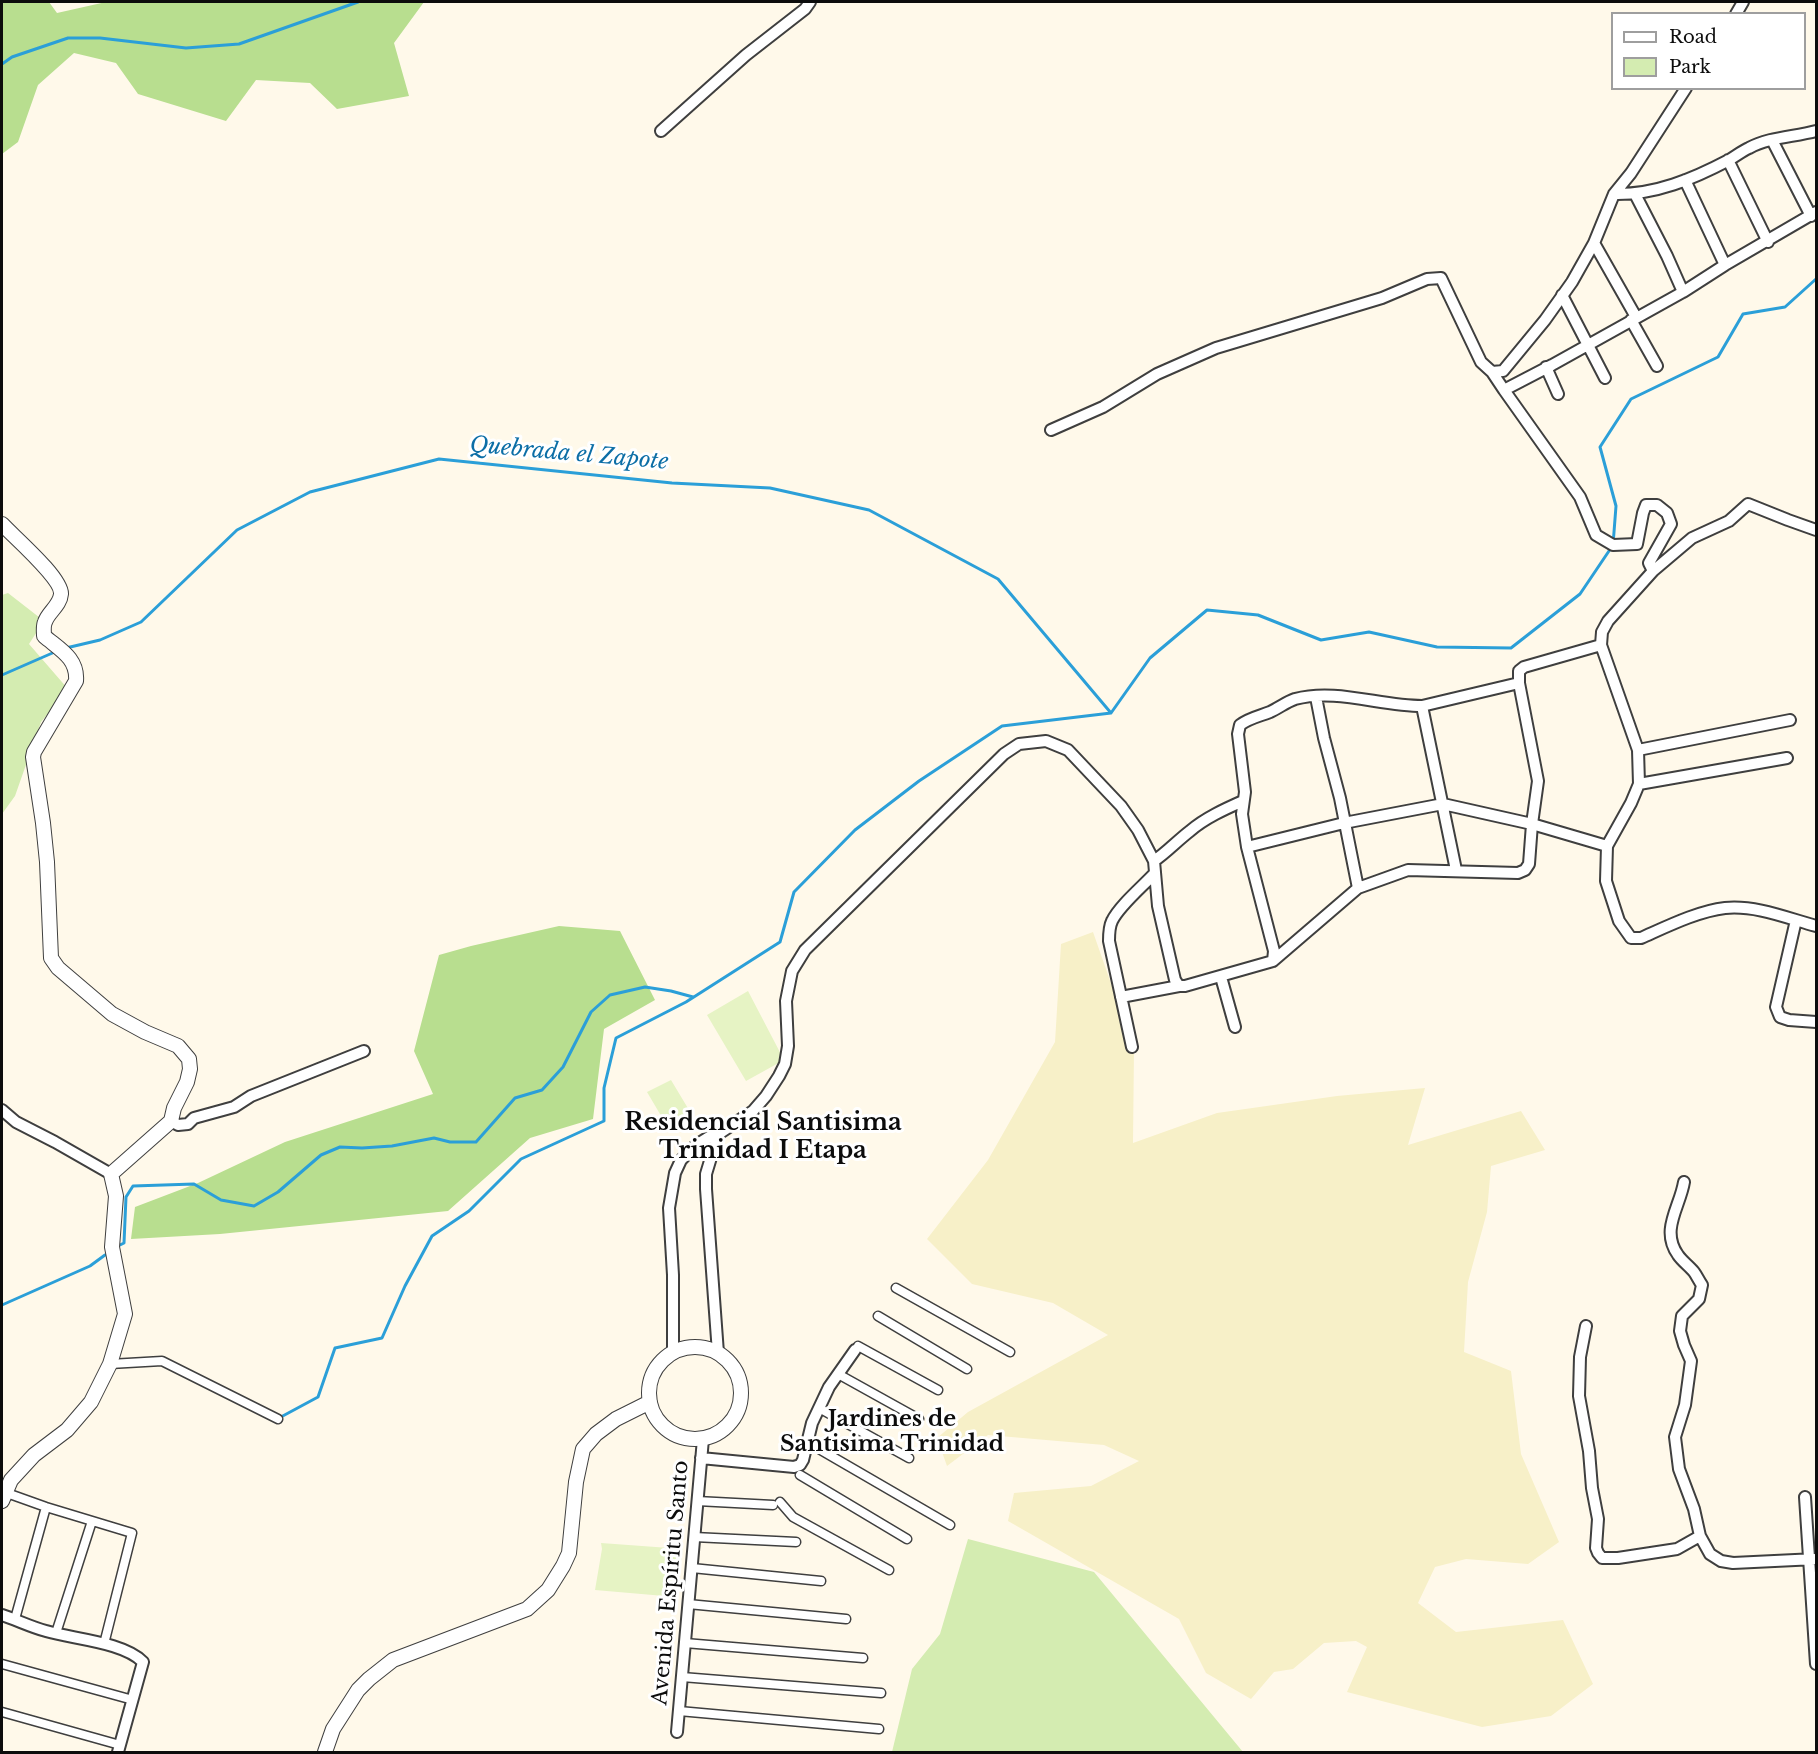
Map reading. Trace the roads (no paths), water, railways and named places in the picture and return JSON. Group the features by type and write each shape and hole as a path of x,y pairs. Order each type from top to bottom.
{"street":[{"path":"661,131 746,55 810,2"},
{"path":"1492,372 1503,371 1545,320 1594,243 1614,194 1685,90"},
{"path":"1614,194 1635,194 1658,190 1728,160 1749,147 1816,131"},
{"path":"1504,390 1683,292 1814,214 1772,140"},
{"path":"1728,160 1768,242"},
{"path":"1685,180 1725,265"},
{"path":"1635,194 1683,292"},
{"path":"1594,243 1657,366"},
{"path":"1051,430 1103,407 1157,374 1216,348 1373,302 1427,279 1441,278 1481,362 1492,372 1580,496 1596,535 1613,545 1636,544 1642,513 1646,505 1657,505 1667,513 1671,524 1649,563 1653,572"},
{"path":"1562,295 1605,378"},
{"path":"1546,367 1558,394"},
{"path":"1816,530 1748,504 1729,521 1692,538 1653,572 1608,621 1602,632 1601,645 1638,750 1639,784 1607,846 1606,881 1619,921 1631,938 1641,938 1705,912 1725,908 1764,911 1816,926"},
{"path":"2,524 50,572 60,586 61,595 45,622 44,636 69,657 73,662 77,677 33,757 44,823 50,953 58,968 112,1014 178,1046 187,1055 190,1069 187,1082 174,1107 171,1121 111,1174"},
{"path":"1121,997 1179,986 1185,987 1221,977 1276,956 1358,888 1408,870 1518,873 1525,870 1530,864 1532,824 1538,781 1519,682 1519,671 1524,667 1601,645"},
{"path":"1276,956 1244,830 1245,792 1238,734 1240,725 1294,699 1332,696 1422,706 1519,682"},
{"path":"1316,697 1358,888"},
{"path":"1422,706 1456,870"},
{"path":"1638,750 1790,720"},
{"path":"673,1353 670,1196 675,1173 681,1160 703,1141 714,1137 753,1112 779,1076 785,1064 788,1046 786,1001 792,971 805,950 1004,754 1019,744 1046,741 1068,750 1121,806 1138,830 1154,861 1158,906 1175,981 1179,986"},
{"path":"1639,784 1787,758"},
{"path":"1154,861 1191,830 1224,809 1243,801"},
{"path":"1247,847 1344,823 1443,804 1532,824 1607,846"},
{"path":"1244,830 1264,843"},
{"path":"1131,1047 1109,940 1109,930 1113,920 1130,898 1155,873"},
{"path":"1797,920 1776,1006 1780,1017 1816,1022"},
{"path":"1221,977 1235,1027"},
{"path":"171,1121 178,1125 188,1124 194,1118 234,1107 251,1096 364,1051"},
{"path":"2,1110 16,1122 111,1174 116,1196 112,1247 125,1314 110,1364 91,1402 67,1430 34,1455 11,1480 3,1496 132,1533 104,1644"},
{"path":"714,1137 716,1141 706,1174 706,1189 717,1353"},
{"path":"1684,1182 1682,1196 1671,1222 1669,1235 1677,1254 1694,1272 1702,1285 1699,1299 1682,1316 1680,1331 1691,1361 1685,1406 1675,1437 1679,1469 1694,1509 1700,1536 1710,1554 1721,1561 1733,1563 1813,1560"},
{"path":"896,1288 1010,1352"},
{"path":"878,1316 967,1368"},
{"path":"1586,1326 1580,1357 1579,1396 1598,1519 1596,1548 1598,1553 1602,1558 1618,1558 1677,1549 1700,1536"},
{"path":"687,1348 703,1348 717,1353 732,1366 741,1388 741,1400 733,1419 719,1433 703,1439 688,1439 675,1434 663,1426 650,1402 651,1381 656,1370 663,1360 687,1348"},
{"path":"701,1458 794,1467 800,1465 812,1423 819,1408 838,1374 857,1348 938,1390"},
{"path":"110,1364 162,1361 278,1419"},
{"path":"838,1374 919,1419"},
{"path":"326,1752 333,1729 358,1690 393,1660 527,1609 548,1590 569,1553 576,1482 583,1449 596,1434 616,1419 650,1402"},
{"path":"819,1408 909,1458"},
{"name":"Avenida Espíritu Santo","path":"677,1732 703,1439"},
{"path":"807,1442 950,1525"},
{"path":"800,1474 907,1539"},
{"path":"1805,1497 1813,1560 1816,1664"},
{"path":"697,1501 777,1504 793,1517 889,1570"},
{"path":"15,1619 46,1507"},
{"path":"56,1633 92,1521"},
{"path":"694,1537 796,1542"},
{"path":"692,1568 821,1581"},
{"path":"688,1604 846,1619"},
{"path":"2,1615 56,1633 104,1644 137,1655 143,1662 119,1749 2,1712"},
{"path":"685,1643 863,1658"},
{"path":"2,1664 133,1700"},
{"path":"682,1677 882,1693"},
{"path":"679,1711 879,1729"}],"waterway":[{"path":"2,64 12,57 68,38 100,38 186,48 239,44 358,2"},
{"path":"1111,713 1150,658 1207,610 1258,615 1321,640 1369,632 1437,647 1511,648 1580,594 1613,545 1616,506 1600,447 1631,399 1718,357 1743,314 1785,307 1816,279"},
{"name":"Quebrada el Zapote","path":"66,648 100,640 141,622 237,530 310,492 439,459 672,483 770,488 869,510 998,579 1111,713"},
{"name":"Quebrada el Zapote","path":"2,675 57,651"},
{"path":"279,1418 318,1397 335,1348 382,1338 405,1286 432,1236 469,1211 521,1159 604,1121 604,1088 616,1038 686,1002 780,942 794,892 855,830 919,781 1002,726 1111,713"},
{"path":"120,1245 124,1243 126,1197 133,1186 194,1184 221,1200 254,1206 278,1192 321,1155 340,1147 392,1146 434,1138 450,1142 476,1142 515,1098 542,1090 563,1067 591,1012 610,995 645,987 693,997"},
{"path":"2,1305 90,1266 105,1255"}],"district":[{"name":"Residencial Santisima Trinidad I Etapa","path":"763,1137"},
{"name":"Jardines de Santisima Trinidad","path":"892,1432"}]}
